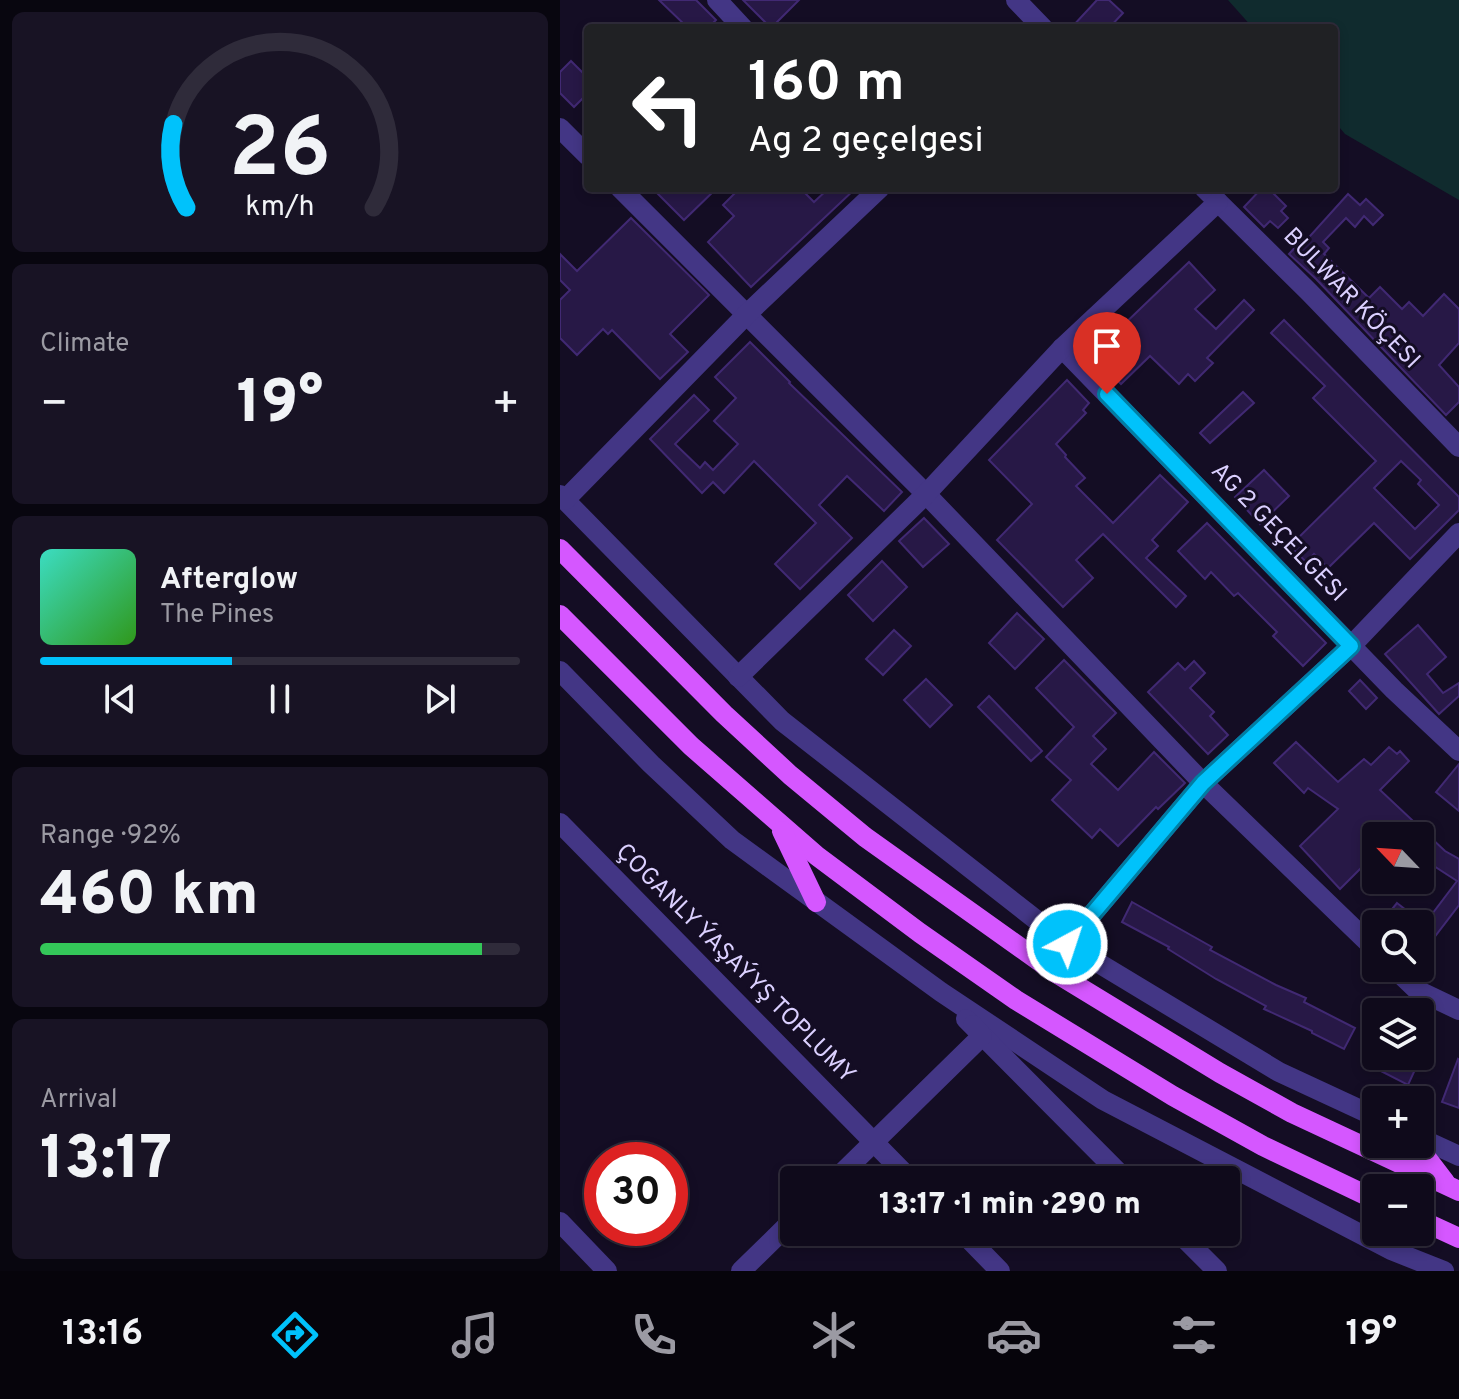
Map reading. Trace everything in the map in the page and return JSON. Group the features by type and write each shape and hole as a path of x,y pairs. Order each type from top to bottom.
{"main road":[{"path":"560,549 724,714 790,775 878,846 1056,973 1220,1073 1292,1113 1453,1188"},
{"path":"560,615 691,746 817,856 920,933 1016,1000 1173,1096 1250,1139 1362,1193"},
{"path":"777,820 816,902"},
{"path":"1428,1158 1453,1188"},
{"path":"1434,1226 1459,1238"}],"street":[{"path":"717,0 739,24"},
{"path":"1016,0 1039,24"},
{"path":"560,128 584,152"},
{"path":"624,192 926,494 1203,783 1362,936"},
{"path":"876,192 747,314 563,498 782,721 1067,944 1279,1072 1362,1111"},
{"path":"738,677 926,494 1211,195"},
{"name":"BULWAR KÖÇESI","path":"1211,195 1459,447"},
{"name":"AG 2 GEÇELGESI","path":"1062,348 1394,690 1459,751"},
{"path":"1067,944 1203,783 1351,646 1459,533"},
{"path":"560,671 651,764 732,840 946,996 1103,1100 1391,1250 1444,1271"},
{"name":"ÇOGANLY ÝAŞAÝYŞ TOPLUMY","path":"560,823 897,1166"},
{"path":"1409,982 1417,990 1459,1010"},
{"path":"946,996 1112,1166"},
{"path":"849,1166 982,1036"},
{"path":"1434,1144 1459,1156"},
{"path":"560,1222 607,1271"},
{"path":"741,1271 780,1233"},
{"path":"976,1246 1000,1271"},
{"path":"1192,1246 1217,1271"}],"green space":[{"path":"1228,0 1459,0 1459,200 1345,134 1338,126 1338,24 1249,24"}],"building":[{"path":"659,0 696,0 716,20 712,24 684,24"},
{"path":"743,0 799,0 775,24 767,24"},
{"path":"1097,0 1109,0 1123,13 1113,24 1075,24"},
{"path":"571,61 584,74 584,97 574,107 560,93 560,72"},
{"path":"656,192 713,192 684,220"},
{"path":"736,192 804,192 814,202 825,192 852,192 751,287 708,242 734,216 723,205"},
{"path":"1258,192 1272,192 1286,206 1281,211 1288,218 1278,228 1270,221 1264,227 1244,207"},
{"path":"1348,194 1360,205 1366,199 1383,215 1373,225 1364,216 1355,227 1346,218 1323,242 1329,248 1324,254 1369,298 1380,287 1402,309 1409,302 1423,316 1444,294 1459,309 1459,343 1439,365 1459,387 1459,402 1446,415 1289,254 1299,243 1302,245"},
{"path":"631,218 709,295 670,334 688,352 660,379 612,330 608,334 603,329 577,355 560,338 560,300 570,290 560,280 560,254 577,271"},
{"path":"1189,262 1215,290 1195,309 1216,329 1244,300 1254,310 1207,358 1213,363 1195,381 1188,374 1179,384 1150,356 1121,384 1092,355"},
{"path":"1284,320 1459,497 1459,510 1410,559 1374,523 1328,568 1314,554 1306,562 1290,546 1376,461 1313,398 1325,386 1271,333","holes":["1401,461 1421,480 1418,484 1439,505 1415,529 1374,488"]},
{"path":"750,342 902,492 884,511 847,476 819,505 852,538 800,589 775,564 816,523 754,461 724,493 713,482 702,493 650,439 694,395 709,410 675,444 700,468 705,462 713,470 738,444 714,421 736,398 715,377"},
{"path":"1067,380 1089,403 1083,410 1086,413 1056,444 1085,478 1076,486 1113,523 1160,475 1188,502 1152,540 1158,546 1146,558 1186,596 1176,607 1103,534 1076,560 1093,578 1063,607 997,540 1032,504 989,460"},
{"path":"1243,392 1254,403 1210,443 1200,433"},
{"path":"1264,470 1289,496 1260,524 1235,497"},
{"path":"924,518 949,544 923,567 899,541"},
{"path":"1207,523 1326,643 1303,666 1273,636 1277,632 1238,593 1234,596 1211,572 1205,579 1178,551"},
{"path":"882,561 907,587 873,621 848,595"},
{"path":"1017,613 1044,639 1015,669 989,643"},
{"path":"1418,625 1446,657 1427,674 1443,693 1459,683 1459,696 1439,714 1385,654"},
{"path":"894,630 911,646 883,675 866,659"},
{"path":"1064,660 1116,713 1093,736 1106,749 1091,764 1118,790 1154,752 1185,783 1118,846 1100,829 1092,838 1052,800 1071,780 1046,757 1074,727 1036,688"},
{"path":"1194,661 1205,673 1190,688 1214,712 1210,716 1228,735 1208,754 1148,692 1178,663 1185,670"},
{"path":"926,679 952,705 930,727 904,700"},
{"path":"1360,680 1377,698 1366,709 1349,691"},
{"path":"989,696 1042,751 1031,761 978,707"},
{"path":"1296,742 1338,782 1364,759 1371,765 1389,747 1397,754 1400,751 1409,761 1380,790 1414,822 1362,822 1362,867 1340,889 1300,846 1338,809 1308,788 1304,793 1274,763"},
{"path":"1459,764 1459,811 1436,792"},
{"path":"1434,841 1459,859 1459,905 1434,938 1434,911 1457,881 1434,866"},
{"path":"1132,902 1212,947 1210,950 1306,998 1304,1002 1355,1028 1344,1049 1264,1009 1266,1006 1122,922"},
{"path":"1397,903 1406,910 1391,910"},
{"path":"1459,1060 1459,1108 1442,1102"},
{"path":"1379,1070 1415,1070 1408,1085"}],"route":[{"path":"1067,944 1203,783 1351,646 1107,394"}]}
